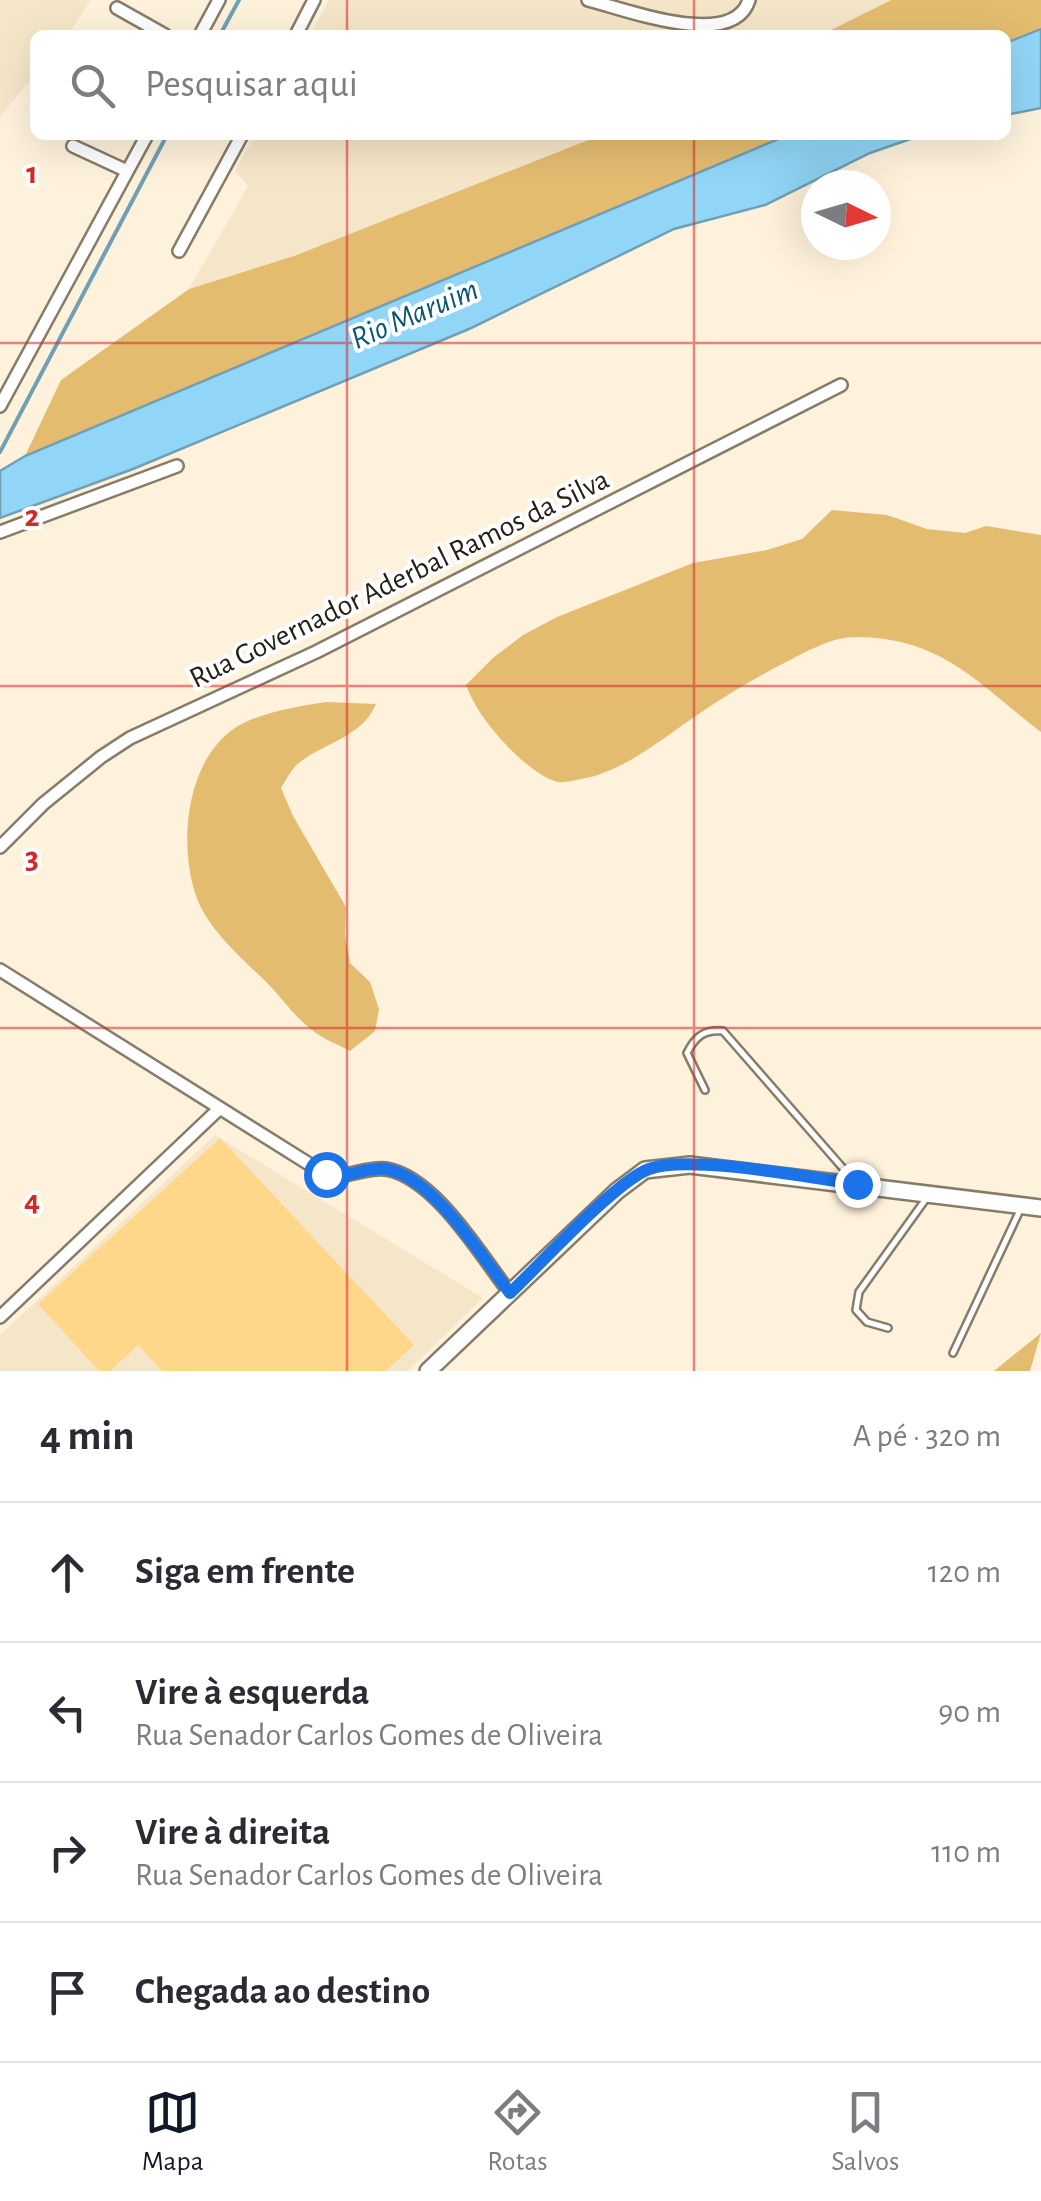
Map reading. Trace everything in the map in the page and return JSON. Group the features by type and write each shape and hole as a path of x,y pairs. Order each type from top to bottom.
{"main road":[{"path":"428,1371 617,1191 645,1170 671,1165 719,1166 1041,1208"}],"street":[{"path":"203,30 219,0"},
{"path":"299,30 314,0"},
{"path":"588,0 702,26 723,25 738,18 749,0"},
{"path":"117,8 156,30"},
{"path":"0,406 6,383 143,140"},
{"path":"180,251 239,140"},
{"path":"73,146 127,172"},
{"name":"Rua Governador Aderbal Ramos da Silva","path":"0,846 100,756 130,738 373,624 840,385"},
{"path":"0,532 177,466"},
{"path":"0,970 326,1174 335,1177 381,1168 418,1182 510,1293"},
{"path":"0,1316 218,1109"}],"lane":[{"path":"705,1090 687,1053 694,1038 711,1030 723,1031 857,1184"},
{"path":"888,1328 868,1322 856,1310 859,1292 930,1194"},
{"path":"952,1353 1022,1206"}],"shaded area":[{"path":"0,0 91,0 70,30 30,30 30,80 0,117"},
{"path":"329,0 891,0 831,30 313,30"},
{"path":"891,0 1041,0 1041,29 1011,41 1011,30 831,30"},
{"path":"252,140 588,140 294,256 189,289 248,186 235,171"},
{"path":"588,140 776,140 25,456 61,380 189,289 294,256"},
{"path":"832,510 887,515 927,529 965,533 986,526 1041,535 1041,732 957,666 936,655 913,645 856,637 831,641 807,651 733,691 628,761 597,775 570,781 552,780 525,763 496,734 474,702 466,685 523,635 557,617 693,563 767,550 802,539"},
{"path":"327,702 376,704 353,732 297,765 281,788 346,907 350,963 370,982 379,1009 375,1031 350,1051 304,1023 221,937 198,901 188,856 190,806 206,759 220,741 238,726 258,717"},
{"path":"215,1135 483,1298 408,1371 0,1371 0,1335"},
{"path":"1041,1333 1030,1371 994,1371"}],"water":[{"path":"1041,29 1041,108 1011,114 1011,41"},
{"name":"Rio Maruim","path":"776,140 908,140 836,170 801,170 801,187 765,205 674,229 469,329 133,469 0,518 0,471 25,456"}],"building":[{"path":"220,1138 414,1345 386,1371 162,1371 138,1345 110,1371 99,1371 38,1304"}],"waterway":[{"path":"223,30 239,0"},
{"path":"0,452 164,140"}],"route":[{"path":"326,1174 335,1177 381,1168 418,1182 510,1293 617,1191 645,1170 671,1165 719,1166 857,1184"}]}
